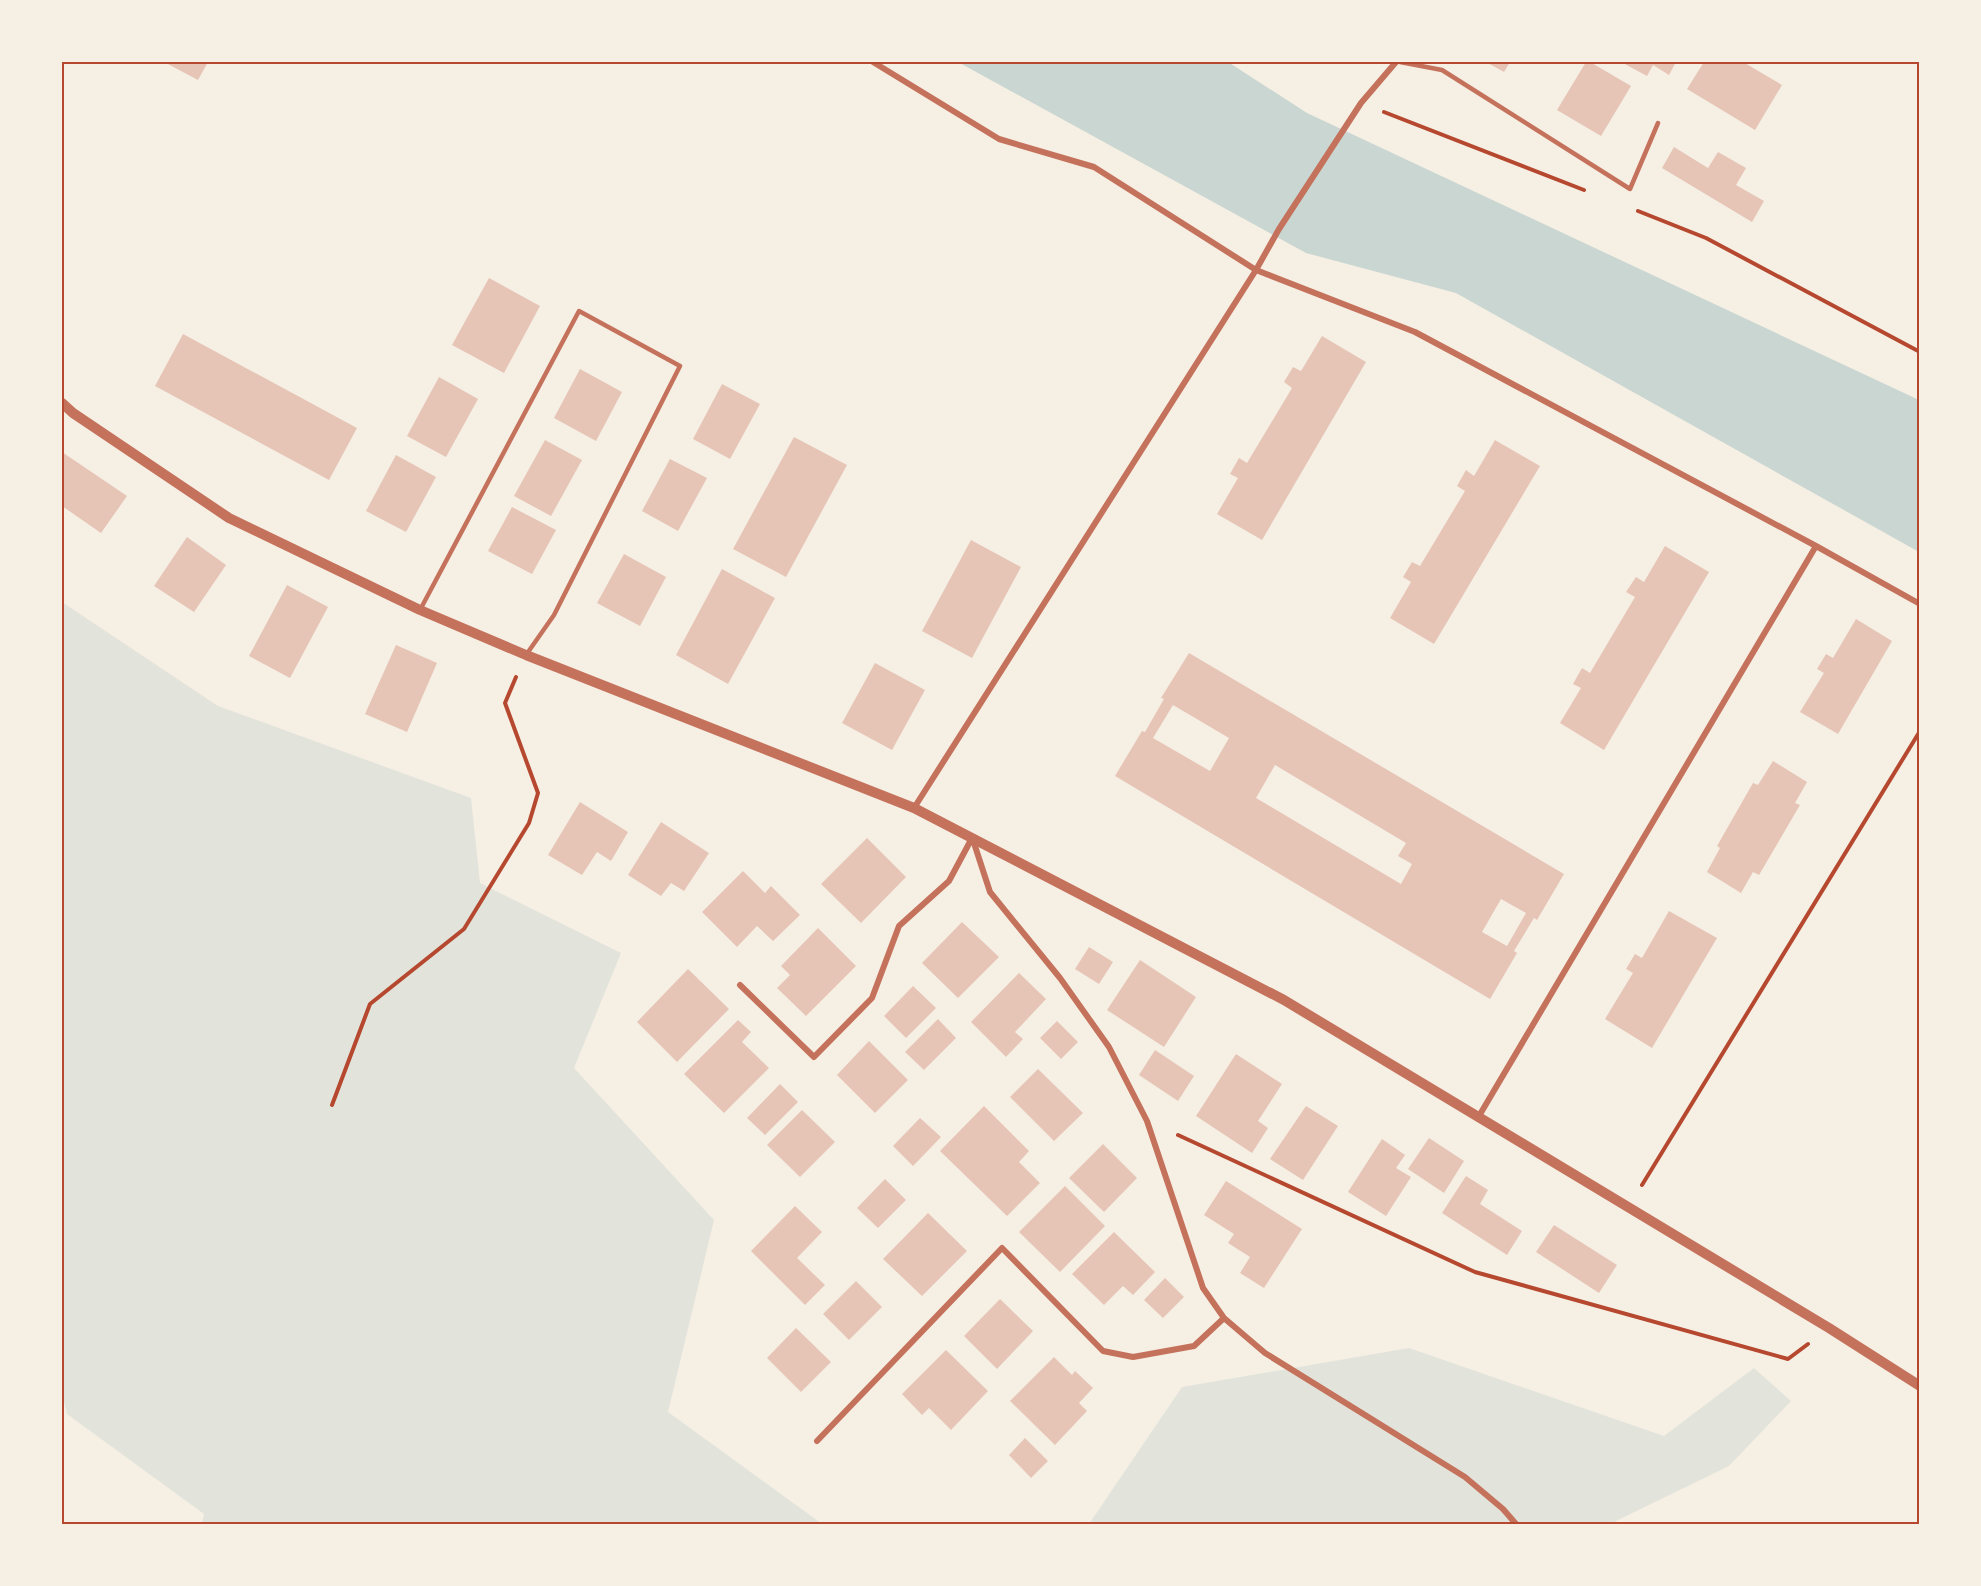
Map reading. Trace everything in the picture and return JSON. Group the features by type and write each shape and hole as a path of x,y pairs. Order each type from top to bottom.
{"street":[{"path":"873,62 999,139 1094,167 1256,270 1415,332 1920,604"},
{"path":"915,808 1361,103 1398,62"},
{"path":"62,403 73,413 229,518 420,610 526,655 915,808 1284,1000 1629,1206 1920,1386"},
{"path":"1479,1116 1816,546"},
{"path":"740,986 814,1057 872,998 899,926 949,881 972,838"},
{"path":"972,838 990,892 1060,978 1109,1047 1147,1121 1203,1288 1224,1318 1264,1353 1465,1477 1503,1509 1516,1524"},
{"path":"817,1442 1002,1248 1103,1351 1133,1357 1194,1346 1224,1318"}],"lane":[{"path":"1398,62 1442,70 1630,189 1658,123"},
{"path":"420,610 579,311 680,366 554,615 526,655"}],"path":[{"path":"1361,103 1595,194"},
{"path":"1628,207 1706,238 1920,352"},
{"path":"332,1106 370,1004 464,929 529,823 538,793 505,703 526,655"},
{"path":"1629,1206 1920,731"},
{"path":"1147,1121 1475,1272 1788,1359 1829,1328"}],"shaded area":[{"path":"958,62 1228,62 1307,113 1919,400 1919,552 1456,293 1306,253"},
{"path":"62,602 218,706 471,798 480,883 621,953 574,1068 714,1220 668,1412 822,1524 202,1524 204,1514 67,1414 62,1394"},
{"path":"1409,1348 1664,1436 1754,1368 1791,1401 1729,1466 1614,1524 1089,1524 1182,1387"}],"building":[{"path":"164,62 208,62 198,80"},
{"path":"1486,62 1510,62 1504,72"},
{"path":"1586,62 1590,62 1631,86 1601,136 1557,110"},
{"path":"1621,62 1676,62 1669,75 1653,65 1647,76"},
{"path":"1704,62 1743,62 1782,85 1755,130 1687,89"},
{"path":"1674,147 1708,168 1718,152 1746,168 1736,185 1764,201 1752,222 1662,168"},
{"path":"489,278 540,306 504,373 452,345"},
{"path":"183,334 357,428 329,480 155,386"},
{"path":"1322,336 1366,362 1262,540 1217,514 1238,478 1230,474 1239,458 1247,463 1292,388 1284,382 1293,367 1301,371"},
{"path":"580,369 622,392 596,441 554,418"},
{"path":"439,377 478,399 446,457 407,436"},
{"path":"722,384 760,404 730,459 693,439"},
{"path":"794,437 847,465 786,577 733,549"},
{"path":"545,440 582,460 551,516 514,496"},
{"path":"1495,440 1540,466 1434,644 1390,618 1411,582 1403,577 1412,562 1420,566 1465,491 1457,486 1466,470 1474,476"},
{"path":"62,452 127,496 101,533 62,506"},
{"path":"396,455 436,477 406,532 366,511"},
{"path":"670,459 707,478 678,531 642,511"},
{"path":"512,507 556,530 532,574 488,551"},
{"path":"187,537 226,565 194,612 154,586"},
{"path":"971,540 1021,567 972,658 922,631"},
{"path":"1665,546 1709,572 1604,750 1560,723 1581,688 1573,684 1582,668 1590,673 1635,597 1626,592 1636,577 1644,582"},
{"path":"624,554 666,577 640,626 597,603"},
{"path":"722,569 775,598 728,684 676,655"},
{"path":"287,585 328,607 290,678 249,656"},
{"path":"1856,619 1892,641 1838,734 1800,712 1824,673 1817,669 1826,654 1833,658"},
{"path":"396,645 437,663 407,732 365,714"},
{"path":"1189,653 1564,874 1537,920 1534,918 1514,951 1517,953 1490,999 1115,776 1142,731 1145,732 1164,699 1161,698","holes":["1173,705 1229,738 1210,771 1153,738","1275,765 1406,843 1398,856 1412,864 1401,884 1256,798","1501,899 1526,913 1507,946 1482,932"]},
{"path":"875,663 925,690 892,750 842,723"},
{"path":"1773,761 1807,782 1795,803 1800,805 1759,875 1753,872 1741,893 1707,872 1720,848 1717,846 1753,783 1758,785"},
{"path":"580,802 628,832 611,861 597,852 582,875 548,855"},
{"path":"661,822 709,853 684,891 671,883 661,896 628,875"},
{"path":"867,838 906,877 861,923 821,884"},
{"path":"743,871 765,893 771,886 800,915 773,941 757,926 737,947 702,912"},
{"path":"1669,911 1717,938 1652,1048 1605,1019 1633,973 1626,969 1635,954 1642,958"},
{"path":"962,922 999,957 958,998 922,963"},
{"path":"818,928 856,966 806,1016 777,988 790,975 781,966"},
{"path":"1089,947 1113,962 1099,984 1075,969"},
{"path":"1140,960 1196,997 1164,1047 1107,1010"},
{"path":"688,969 729,1009 677,1062 637,1022"},
{"path":"1019,973 1046,999 1015,1032 1023,1039 1006,1057 971,1022"},
{"path":"913,986 936,1008 906,1038 884,1016"},
{"path":"938,1019 956,1038 924,1070 905,1052"},
{"path":"738,1020 751,1032 742,1042 769,1068 724,1113 684,1074"},
{"path":"1057,1021 1078,1042 1061,1059 1040,1038"},
{"path":"869,1041 908,1080 875,1113 837,1075"},
{"path":"1155,1050 1194,1076 1178,1101 1139,1075"},
{"path":"1236,1054 1282,1084 1258,1121 1268,1128 1252,1153 1196,1116"},
{"path":"1038,1069 1083,1113 1054,1141 1010,1097"},
{"path":"780,1084 798,1102 765,1135 747,1118"},
{"path":"984,1106 1029,1151 1019,1162 1040,1183 1007,1216 940,1151"},
{"path":"1306,1106 1338,1126 1303,1180 1270,1159"},
{"path":"802,1110 835,1142 800,1177 767,1145"},
{"path":"920,1118 941,1137 913,1166 893,1146"},
{"path":"1429,1138 1464,1161 1444,1193 1408,1169"},
{"path":"1382,1139 1405,1155 1396,1168 1411,1177 1386,1216 1348,1192"},
{"path":"1103,1144 1137,1178 1104,1212 1069,1178"},
{"path":"1466,1176 1488,1190 1480,1204 1522,1231 1507,1255 1442,1213"},
{"path":"885,1179 906,1200 878,1228 857,1208"},
{"path":"1226,1181 1302,1229 1264,1288 1240,1273 1250,1257 1228,1243 1234,1234 1204,1215"},
{"path":"1065,1186 1105,1226 1060,1272 1019,1232"},
{"path":"795,1206 822,1232 797,1258 825,1285 805,1305 751,1251"},
{"path":"928,1213 967,1251 922,1296 883,1259"},
{"path":"1554,1225 1617,1265 1599,1293 1536,1252"},
{"path":"1114,1232 1155,1272 1133,1295 1123,1286 1104,1305 1072,1274"},
{"path":"1165,1278 1184,1297 1163,1318 1144,1300"},
{"path":"856,1281 882,1307 849,1340 823,1314"},
{"path":"1000,1299 1033,1331 997,1369 964,1336"},
{"path":"796,1328 831,1362 801,1392 767,1358"},
{"path":"946,1350 988,1391 951,1430 929,1408 922,1415 902,1394"},
{"path":"1054,1357 1072,1375 1075,1371 1093,1388 1079,1403 1087,1411 1055,1445 1010,1401"},
{"path":"1025,1438 1048,1461 1031,1478 1009,1455"}]}
